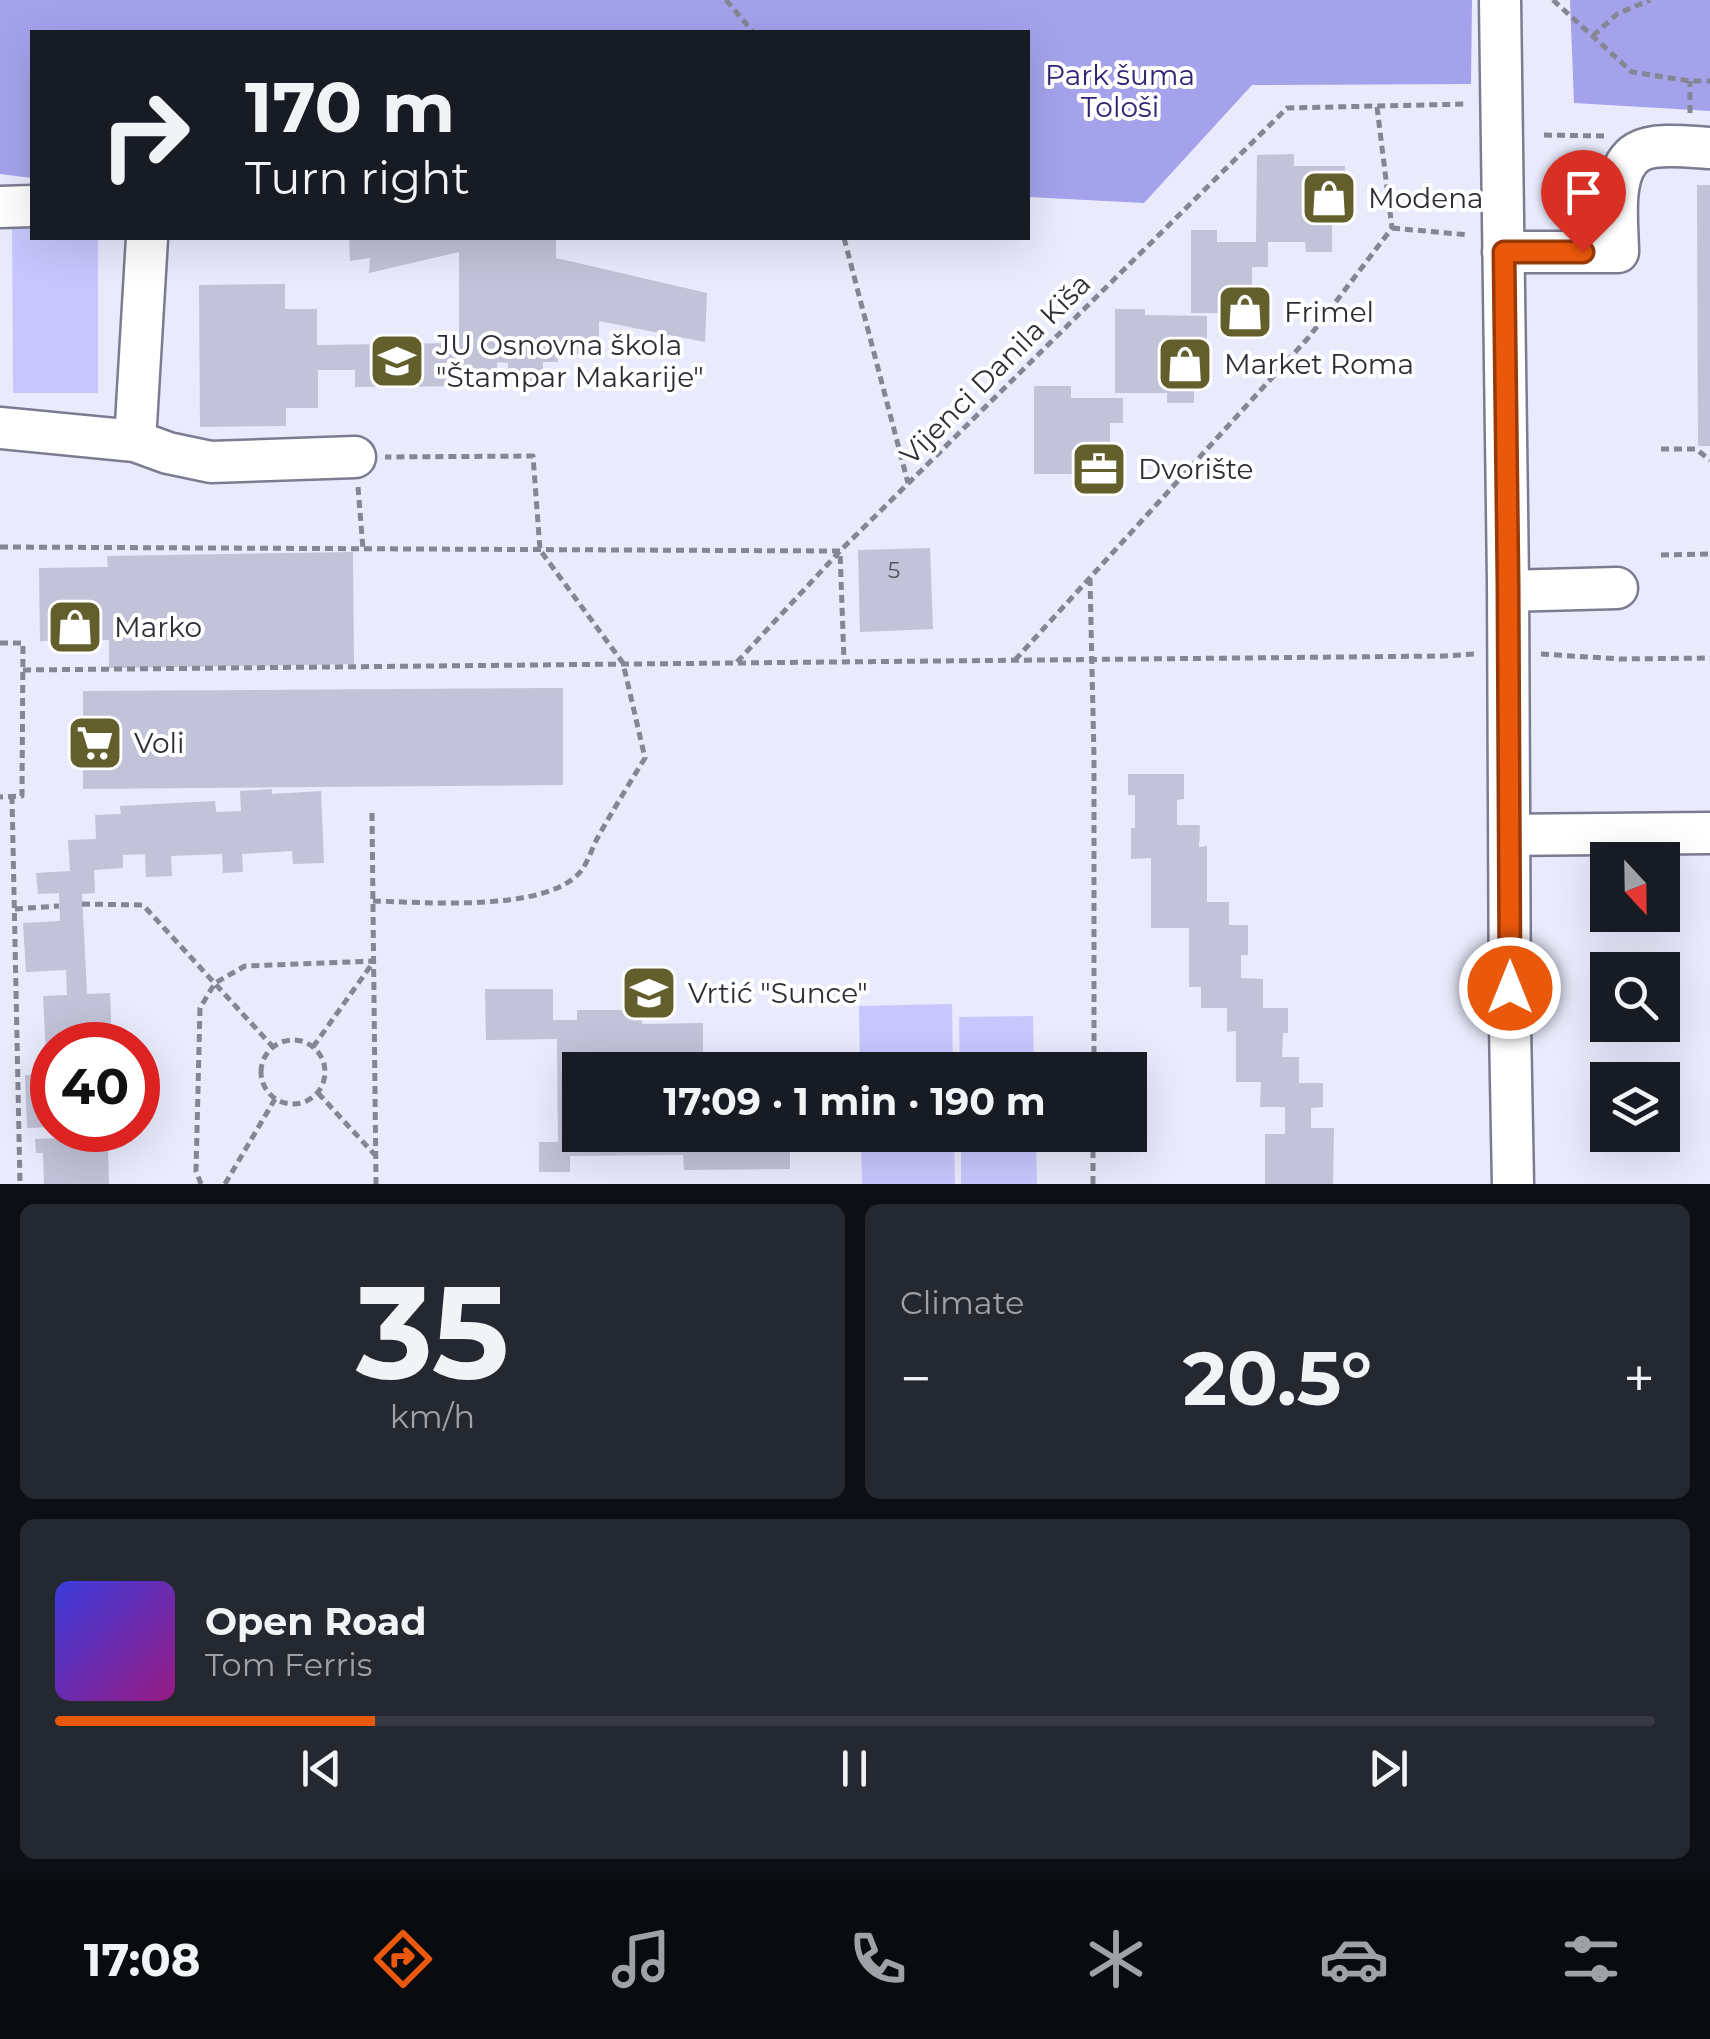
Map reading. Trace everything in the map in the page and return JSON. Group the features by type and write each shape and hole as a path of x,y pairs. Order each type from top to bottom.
{"street":[{"path":"1500,0 1513,1184"},
{"path":"1503,245 1618,252 1617,184 1626,166 1638,152 1700,132"},
{"path":"0,208 30,206"},
{"path":"135,441 147,240"},
{"path":"0,428 135,441 211,462 355,456"},
{"path":"1508,591 1616,588"},
{"path":"1510,834 1710,833"}],"path":[{"path":"726,0 751,30"},
{"path":"1553,0 1632,72 1694,82 1710,79"},
{"path":"1593,36 1617,14 1650,0"},
{"path":"1694,82 1700,132"},
{"path":"1015,660 1310,337 1392,228 1377,106 1501,103"},
{"name":"Vijenci Danila Kiša","path":"736,662 840,551 1287,108 1377,106"},
{"path":"1544,135 1616,136"},
{"path":"1392,228 1503,245"},
{"path":"845,240 908,483"},
{"path":"1661,449 1696,449 1710,460"},
{"path":"363,549 355,456 533,456 540,550 623,663 645,758 582,871 559,888 520,898 476,902 373,901"},
{"path":"0,547 840,551 844,661"},
{"path":"1662,555 1710,554"},
{"path":"1090,578 1094,1052"},
{"path":"0,643 23,643 22,796 0,797"},
{"path":"23,670 1444,656 1508,652 1620,659 1710,658"},
{"path":"12,796 20,1184"},
{"path":"372,813 376,1184"},
{"path":"82,904 143,905 273,1047"},
{"path":"15,908 59,906"},
{"path":"201,1184 196,1171 200,1008 216,983 245,966 374,961"},
{"path":"313,1046 374,961"},
{"path":"288,1040 313,1046 325,1066 318,1093 296,1104 274,1099 262,1080 266,1056 273,1047 288,1040"},
{"path":"318,1093 376,1156"},
{"path":"225,1184 274,1099"},
{"path":"1093,1184 1094,1152"}],"shaded area":[{"path":"12,219 30,219 30,240 98,240 98,393 13,393"},
{"path":"952,1004 953,1052 860,1052 859,1006"},
{"path":"1033,1016 1034,1052 960,1052 959,1017"},
{"path":"861,1152 954,1152 955,1184 862,1184"},
{"path":"961,1152 1036,1152 1037,1184 961,1184"}],"green space":[{"name":"Park šuma Tološi","path":"0,0 1472,0 1471,84 1252,85 1144,203 1030,197 1030,30 30,30 30,178 0,174"},
{"path":"1570,0 1710,0 1710,111 1574,103"}],"building":[{"path":"1294,154 1294,166 1345,166 1345,191 1332,191 1332,252 1306,252 1305,242 1268,242 1268,267 1252,267 1252,320 1224,321 1224,313 1191,313 1191,230 1217,230 1217,242 1256,242 1257,155"},
{"path":"1697,185 1710,185 1710,446 1698,446"},
{"path":"349,240 556,240 556,258 707,293 705,342 599,321 599,354 558,354 558,362 543,362 537,378 526,383 516,379 508,370 508,363 497,362 498,386 355,387 355,370 318,370 318,408 286,408 286,426 200,427 199,285 285,284 285,309 317,309 317,345 459,343 459,252 369,273 370,258 350,261"},
{"path":"1115,309 1145,309 1145,315 1207,316 1207,342 1194,342 1194,403 1167,403 1167,393 1115,393"},
{"path":"1034,386 1071,386 1071,398 1123,398 1123,423 1110,423 1110,484 1083,483 1083,474 1034,474"},
{"path":"930,548 933,629 860,632 858,550"},
{"path":"353,552 354,664 109,668 109,640 40,641 39,568 108,567 107,556"},
{"path":"563,688 563,785 83,789 83,691"},
{"path":"1128,774 1184,774 1184,799 1177,800 1177,825 1200,825 1199,847 1207,846 1207,902 1229,902 1229,925 1248,925 1248,955 1241,955 1241,978 1263,979 1263,1008 1288,1008 1288,1033 1283,1033 1282,1057 1299,1057 1299,1083 1323,1083 1323,1107 1311,1108 1311,1128 1334,1128 1333,1184 1265,1184 1265,1134 1285,1134 1285,1107 1260,1107 1261,1082 1236,1082 1236,1031 1227,1032 1227,1008 1201,1008 1201,987 1189,987 1189,928 1151,928 1151,858 1131,859 1135,795 1128,795"},
{"path":"240,791 321,791 324,863 293,864 292,851 242,854 243,872 223,873 222,854 171,856 172,876 146,877 145,854 123,855 123,868 94,870 95,893 82,894 87,994 110,993 111,1022 44,1022 43,996 67,995 66,970 26,972 23,923 60,921 59,893 38,894 36,873 70,871 68,840 96,839 95,815 121,814 120,806 215,801 216,812 241,811"},
{"path":"485,989 553,989 553,1020 577,1020 577,1010 642,1010 642,1024 703,1023 703,1052 562,1052 562,1152 790,1152 790,1169 684,1170 683,1155 570,1156 570,1172 539,1172 539,1142 558,1142 557,1039 486,1040"},
{"path":"25,1075 30,1075 30,1128 27,1128"},
{"path":"108,1152 109,1184 44,1184 43,1153 36,1153"}],"place":[{"name":"Modena","path":"1329,198"},
{"name":"Frimel","path":"1245,312"},
{"name":"JU Osnovna škola \"Štampar Makarije\"","path":"397,361"},
{"name":"Market Roma","path":"1185,364"},
{"name":"Dvorište","path":"1099,469"},
{"name":"Marko","path":"75,627"},
{"name":"Voli","path":"95,743"},
{"name":"Vrtić \"Sunce\"","path":"649,993"}],"route":[{"path":"1510,988 1504,252 1583,252"}]}
